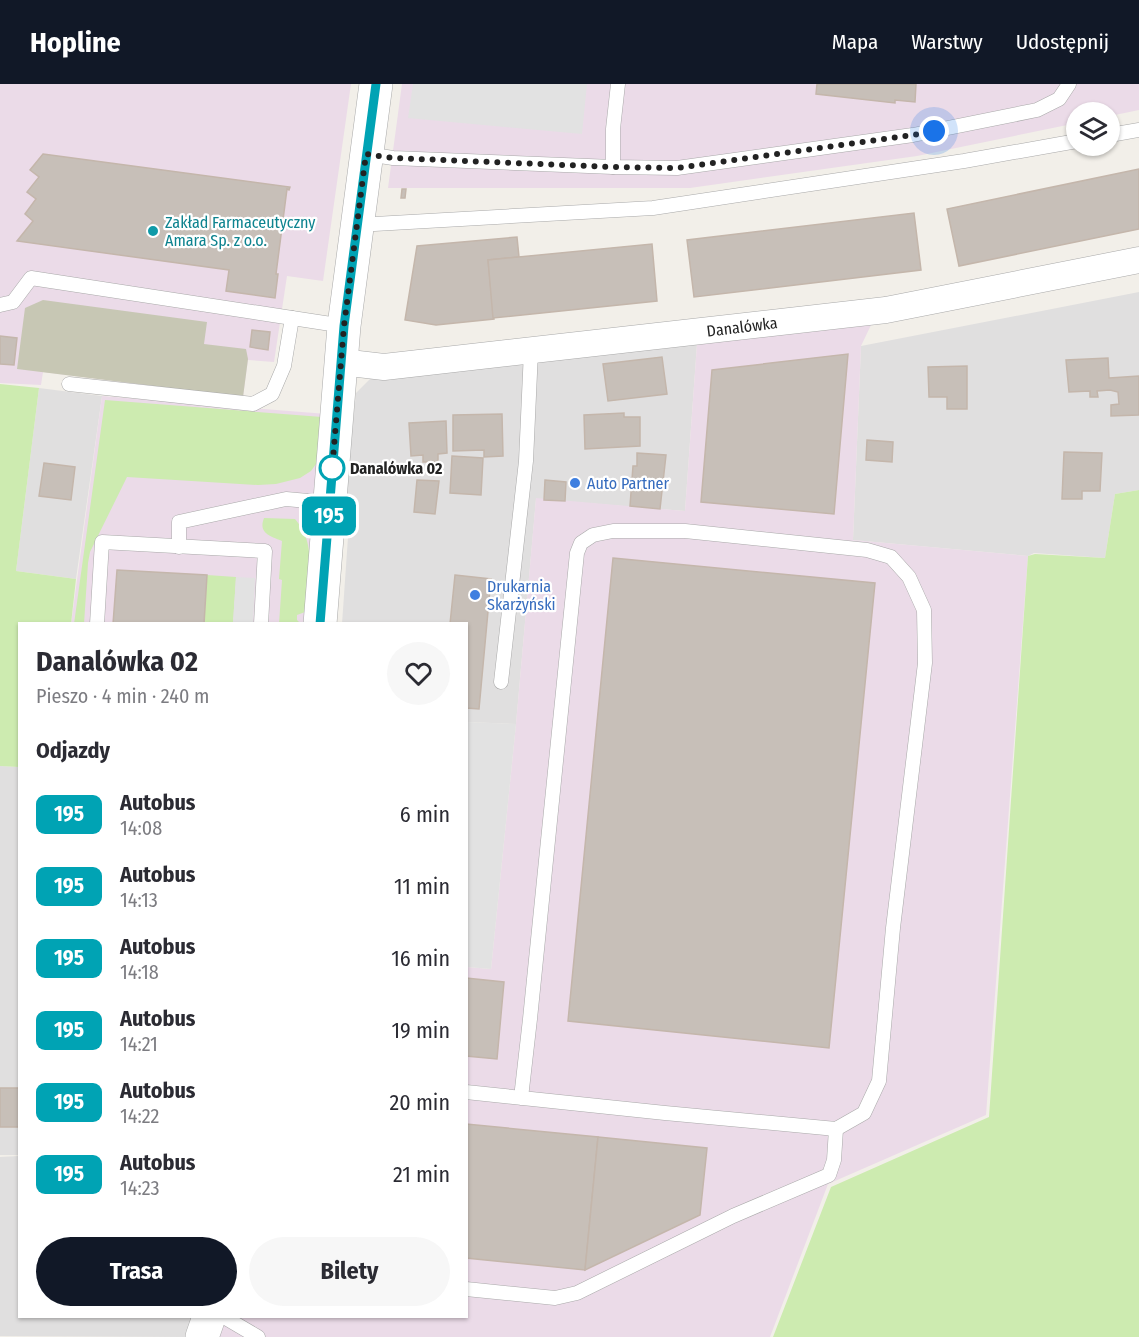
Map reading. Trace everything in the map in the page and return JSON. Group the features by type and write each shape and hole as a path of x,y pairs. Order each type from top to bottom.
{"street":[{"path":"320,622 344,326 376,84"},
{"name":"Danalówka","path":"341,362 384,367 885,310 1139,260"},
{"path":"202,1337 209,1318"}],"lane":[{"path":"613,167 613,129 618,84"},
{"path":"366,154 393,158 677,168 913,135 1038,110 1059,99 1069,84"},
{"path":"1120,133 1139,130"},
{"path":"357,225 653,208 964,161 1066,143"},
{"path":"0,305 14,302 31,278 344,326"},
{"path":"69,384 253,404 272,394 284,366 292,318"},
{"path":"501,682 526,461 531,351"},
{"path":"179,546 179,522 286,499 330,503"},
{"path":"468,1092 521,1098 665,1113 836,1129 864,1113 879,1081 893,928 925,663 924,610 909,577 891,557 867,550 685,531 613,531 593,535 581,543 577,553 521,1098"},
{"path":"98,622 102,542 265,551 261,622"},
{"path":"468,1289 555,1298 578,1293 733,1216 829,1175 834,1161 836,1129"},
{"path":"226,1318 258,1337"}],"shaded area":[{"path":"0,84 351,84 323,281 287,276 274,362 248,360 243,397 43,372 41,385 0,383"},
{"path":"402,84 1139,84 1139,110 1120,114 1120,102 1066,102 1066,125 917,156 690,188 388,188"},
{"path":"413,84 587,84 582,134 408,118"},
{"path":"1139,292 1139,490 1115,494 1105,558 1034,553 1028,556 853,540 861,346"},
{"path":"43,300 207,322 204,344 246,349 248,359 243,397 17,369 25,308"},
{"path":"871,325 861,346 853,540 1028,556 986,1115 828,1184 770,1337 219,1337 226,1318 468,1318 468,967 491,969 536,498 685,511 697,344"},
{"path":"697,344 685,511 536,499 516,724 468,722 468,622 342,622 348,537 345,537 347,478 356,393 372,377"},
{"path":"39,388 102,396 76,579 16,571"},
{"path":"102,396 327,414 307,622 71,622"},
{"path":"236,577 255,578 253,622 233,622"},
{"path":"468,722 516,724 491,969 468,967"},
{"path":"0,766 18,767 18,1155 0,1155"},
{"path":"18,1156 18,1318 195,1318 188,1337 0,1336 0,1157"}],"green space":[{"path":"0,384 39,388 16,571 76,579 71,622 18,622 18,767 0,766"},
{"path":"105,400 322,417 316,464 311,471 300,478 276,484 258,485 127,477 90,552 84,622 74,622"},
{"path":"1139,490 1139,1337 773,1337 831,1187 989,1117 1028,556 1035,554 1105,558 1115,494"},
{"path":"264,518 295,519 305,535 308,544 310,573 305,612 297,615 299,622 279,622 282,541 266,533"},
{"path":"207,575 236,577 233,622 204,622"}],"building":[{"path":"817,84 916,84 915,102 895,100 895,103 816,94"},
{"name":"Zakład Farmaceutyczny Amara Sp. z o.o.","path":"43,154 290,187 289,190 287,189 275,298 226,291 229,270 17,241 33,221 25,214 36,199 27,192 39,177 30,170"},
{"path":"1139,169 1139,229 959,266 947,209"},
{"path":"402,189 406,189 405,198 401,198"},
{"path":"914,213 921,270 694,297 687,240"},
{"path":"517,237 519,257 488,260 494,319 436,325 405,320 417,246"},
{"path":"652,244 657,301 493,318 488,260"},
{"path":"252,330 270,332 268,350 250,347"},
{"path":"0,336 17,338 14,365 0,364"},
{"path":"848,354 834,514 701,502 712,370"},
{"path":"662,357 667,394 608,401 603,364"},
{"path":"1108,358 1109,378 1139,376 1139,415 1111,416 1111,405 1119,404 1118,392 1097,391 1098,397 1090,397 1090,391 1069,392 1066,360"},
{"path":"967,366 967,409 947,409 947,397 929,397 928,367"},
{"path":"624,413 624,417 640,417 640,446 585,449 584,415"},
{"path":"502,414 503,456 484,457 484,450 453,451 453,415"},
{"path":"446,421 447,453 438,454 438,462 423,462 423,455 411,456 409,423"},
{"path":"867,440 893,442 892,462 866,460"},
{"path":"1064,452 1102,453 1100,491 1082,491 1082,499 1062,499"},
{"path":"637,453 666,455 660,509 630,506 633,466 637,466"},
{"path":"452,456 483,458 481,495 450,493"},
{"path":"44,463 75,467 71,500 39,496"},
{"path":"417,480 439,481 435,514 414,512"},
{"path":"545,480 566,482 565,501 544,500"},
{"path":"613,558 875,583 829,1048 568,1021"},
{"path":"117,570 207,575 204,622 113,622"},
{"path":"455,575 491,579 479,709 468,708 468,622 450,622"},
{"path":"468,978 504,982 497,1059 468,1056"},
{"path":"0,1088 18,1088 18,1127 0,1127"},
{"path":"468,1124 598,1137 585,1270 468,1258"},
{"path":"598,1137 707,1148 700,1215 585,1270"}],"bus line":[{"name":"195","path":"320,622 344,326 376,84"}],"place":[{"name":"Zakład Farmaceutyczny Amara Sp. z o.o.","path":"153,231"},
{"name":"Danalówka 02","path":"332,468"},
{"name":"Auto Partner","path":"575,483"},
{"name":"Drukarnia Skarżyński","path":"475,595"}],"route":[{"path":"332,468 332,471 344,326 366,154 393,158 677,168 934,131"}]}
